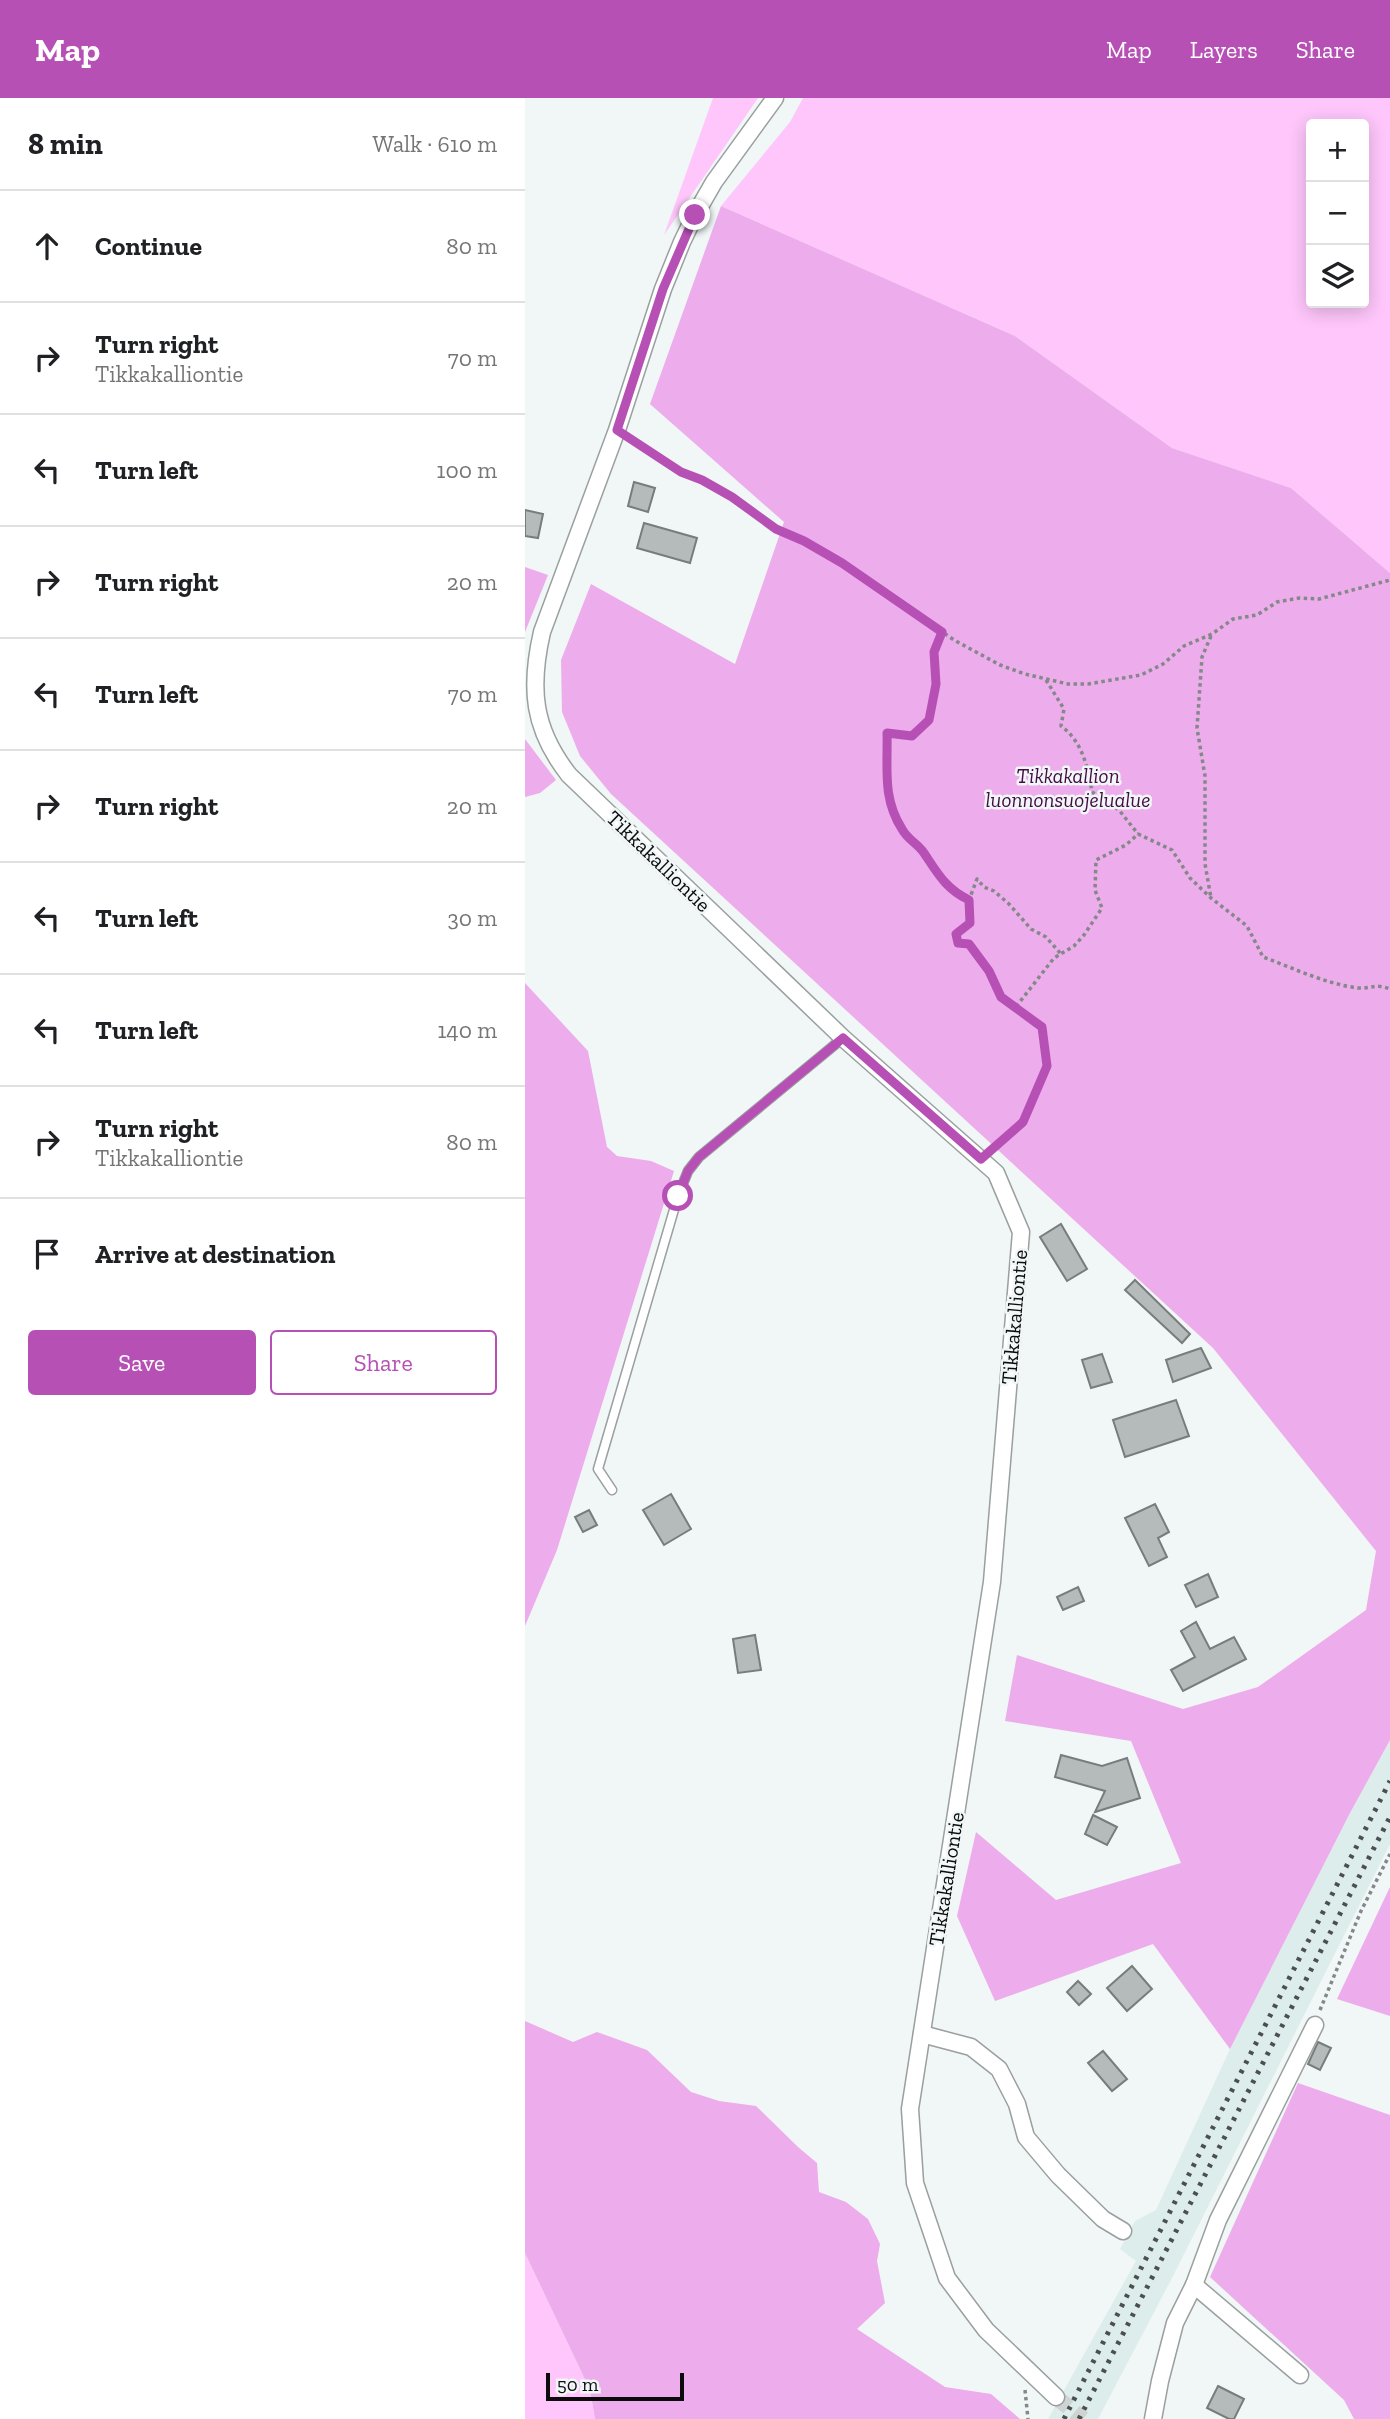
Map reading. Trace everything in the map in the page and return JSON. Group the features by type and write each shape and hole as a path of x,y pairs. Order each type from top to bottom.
{"street":[{"name":"Tikkakalliontie","path":"775,98 714,182 695,215 663,289 617,430 542,632 531,717 554,756 569,775 843,1038 996,1173 1021,1231 992,1582 910,2109 915,2183 947,2278 986,2330 1056,2397"},
{"path":"1153,2419 1175,2323 1194,2284 1218,2220 1315,2025"},
{"path":"922,2034 971,2047 999,2069 1017,2104 1026,2137 1058,2175 1103,2219 1123,2231"},
{"path":"1194,2284 1300,2375"}],"lane":[{"path":"612,1490 598,1469 678,1196 688,1171 699,1157 843,1038"}],"path":[{"path":"617,430 681,472 732,497 776,529 804,541 842,563 954,640 1000,665 1046,680 1088,684 1141,675 1163,664 1184,646 1212,634 1233,618 1257,615 1277,602 1299,598 1319,599 1390,580"},
{"path":"942,632 934,652 936,684 929,720 912,736 887,733 886,777 891,811 903,833 921,849 938,875 954,892 969,900"},
{"path":"1211,898 1205,864 1205,776 1197,728 1202,657 1212,634"},
{"path":"1046,680 1064,709 1061,726 1072,734 1088,767 1092,792 1119,810 1138,834 1172,850 1190,878 1247,926 1263,957 1360,988 1377,984 1390,989"},
{"path":"1015,1008 1054,958 1074,946 1084,935 1102,908 1095,890 1095,860 1126,845 1138,834"},
{"path":"981,1159 1023,1122 1047,1066 1042,1027 1001,997 989,971 969,944 958,943 956,934 970,923 969,900 977,879 1009,904 1031,929 1046,937 1061,954"},
{"path":"1315,2025 1361,1910 1390,1854"}],"shaded area":[{"path":"713,98 758,98 664,235"},
{"path":"803,98 1390,98 1390,573 1291,488 1172,448 1015,336 721,206 790,122"},
{"path":"1390,1740 1390,1844 1172,2278 1098,2419 1048,2419 1136,2261 1120,2249 1135,2221 1156,2210 1230,2049"},
{"path":"525,2253 590,2390 595,2419 525,2419"}],"green space":[{"name":"Tikkakallion luonnonsuojelualue","path":"721,206 1015,336 1172,448 1291,488 1390,573 1390,1740 1230,2049 1153,1944 995,2001 957,1916 976,1832 1056,1900 1181,1863 1131,1741 1005,1721 1017,1655 1183,1709 1258,1687 1366,1610 1376,1551 1213,1348 611,794 580,756 562,712 561,660 591,584 735,664 784,522 650,404"},
{"path":"525,567 548,575 525,632"},
{"path":"525,739 556,780 540,793 525,797"},
{"path":"525,983 588,1051 607,1147 617,1156 651,1161 674,1171 557,1550 525,1626"},
{"path":"1390,1887 1390,2016 1337,1999"},
{"path":"525,2021 573,2042 597,2032 647,2050 691,2092 719,2101 756,2106 817,2163 819,2192 846,2202 868,2219 880,2244 877,2261 885,2303 857,2329 945,2387 991,2394 1020,2419 595,2419 590,2390 525,2253"},
{"path":"1298,2083 1390,2115 1390,2419 1354,2419 1344,2400 1210,2277"}],"building":[{"path":"634,482 655,488 648,512 628,506"},
{"path":"525,510 543,514 538,538 525,536"},
{"path":"644,523 697,538 690,563 637,548"},
{"path":"1061,1224 1087,1269 1067,1281 1040,1237"},
{"path":"1135,1280 1190,1334 1182,1343 1125,1290"},
{"path":"1201,1348 1211,1368 1173,1382 1166,1360"},
{"path":"1102,1354 1112,1382 1091,1388 1082,1360"},
{"path":"1176,1400 1189,1436 1125,1457 1113,1420"},
{"path":"671,1494 691,1529 664,1545 643,1510"},
{"path":"1155,1504 1169,1532 1158,1538 1167,1557 1149,1566 1125,1518"},
{"path":"589,1510 597,1525 583,1532 575,1517"},
{"path":"1208,1574 1218,1597 1196,1607 1185,1585"},
{"path":"1078,1587 1084,1601 1063,1610 1057,1597"},
{"path":"1196,1622 1210,1649 1234,1637 1246,1659 1183,1691 1171,1670 1195,1657 1181,1631"},
{"path":"755,1635 761,1670 738,1673 733,1639"},
{"path":"1061,1755 1102,1766 1127,1758 1140,1798 1095,1812 1105,1791 1055,1777"},
{"path":"1093,1815 1117,1827 1107,1845 1085,1834"},
{"path":"1132,1966 1152,1989 1127,2011 1107,1988"},
{"path":"1078,1981 1091,1994 1079,2005 1067,1992"},
{"path":"1318,2042 1331,2048 1320,2070 1308,2064"},
{"path":"1103,2051 1127,2079 1112,2091 1088,2063"},
{"path":"1218,2386 1244,2399 1234,2419 1207,2408"}],"tunnel":[{"path":"1056,2397 1083,2419"}],"railway":[{"path":"1064,2419 1390,1781"},
{"path":"1079,2419 1390,1817"}],"route":[{"path":"678,1196 688,1171 699,1157 843,1038 981,1159 1023,1122 1047,1066 1042,1027 1001,997 989,971 969,944 958,943 956,934 970,923 969,900 954,892 938,875 921,849 903,833 891,811 886,777 887,733 912,736 929,720 936,684 934,652 942,632 842,563 804,541 776,529 732,497 681,472 617,430 663,289 695,215"}]}
